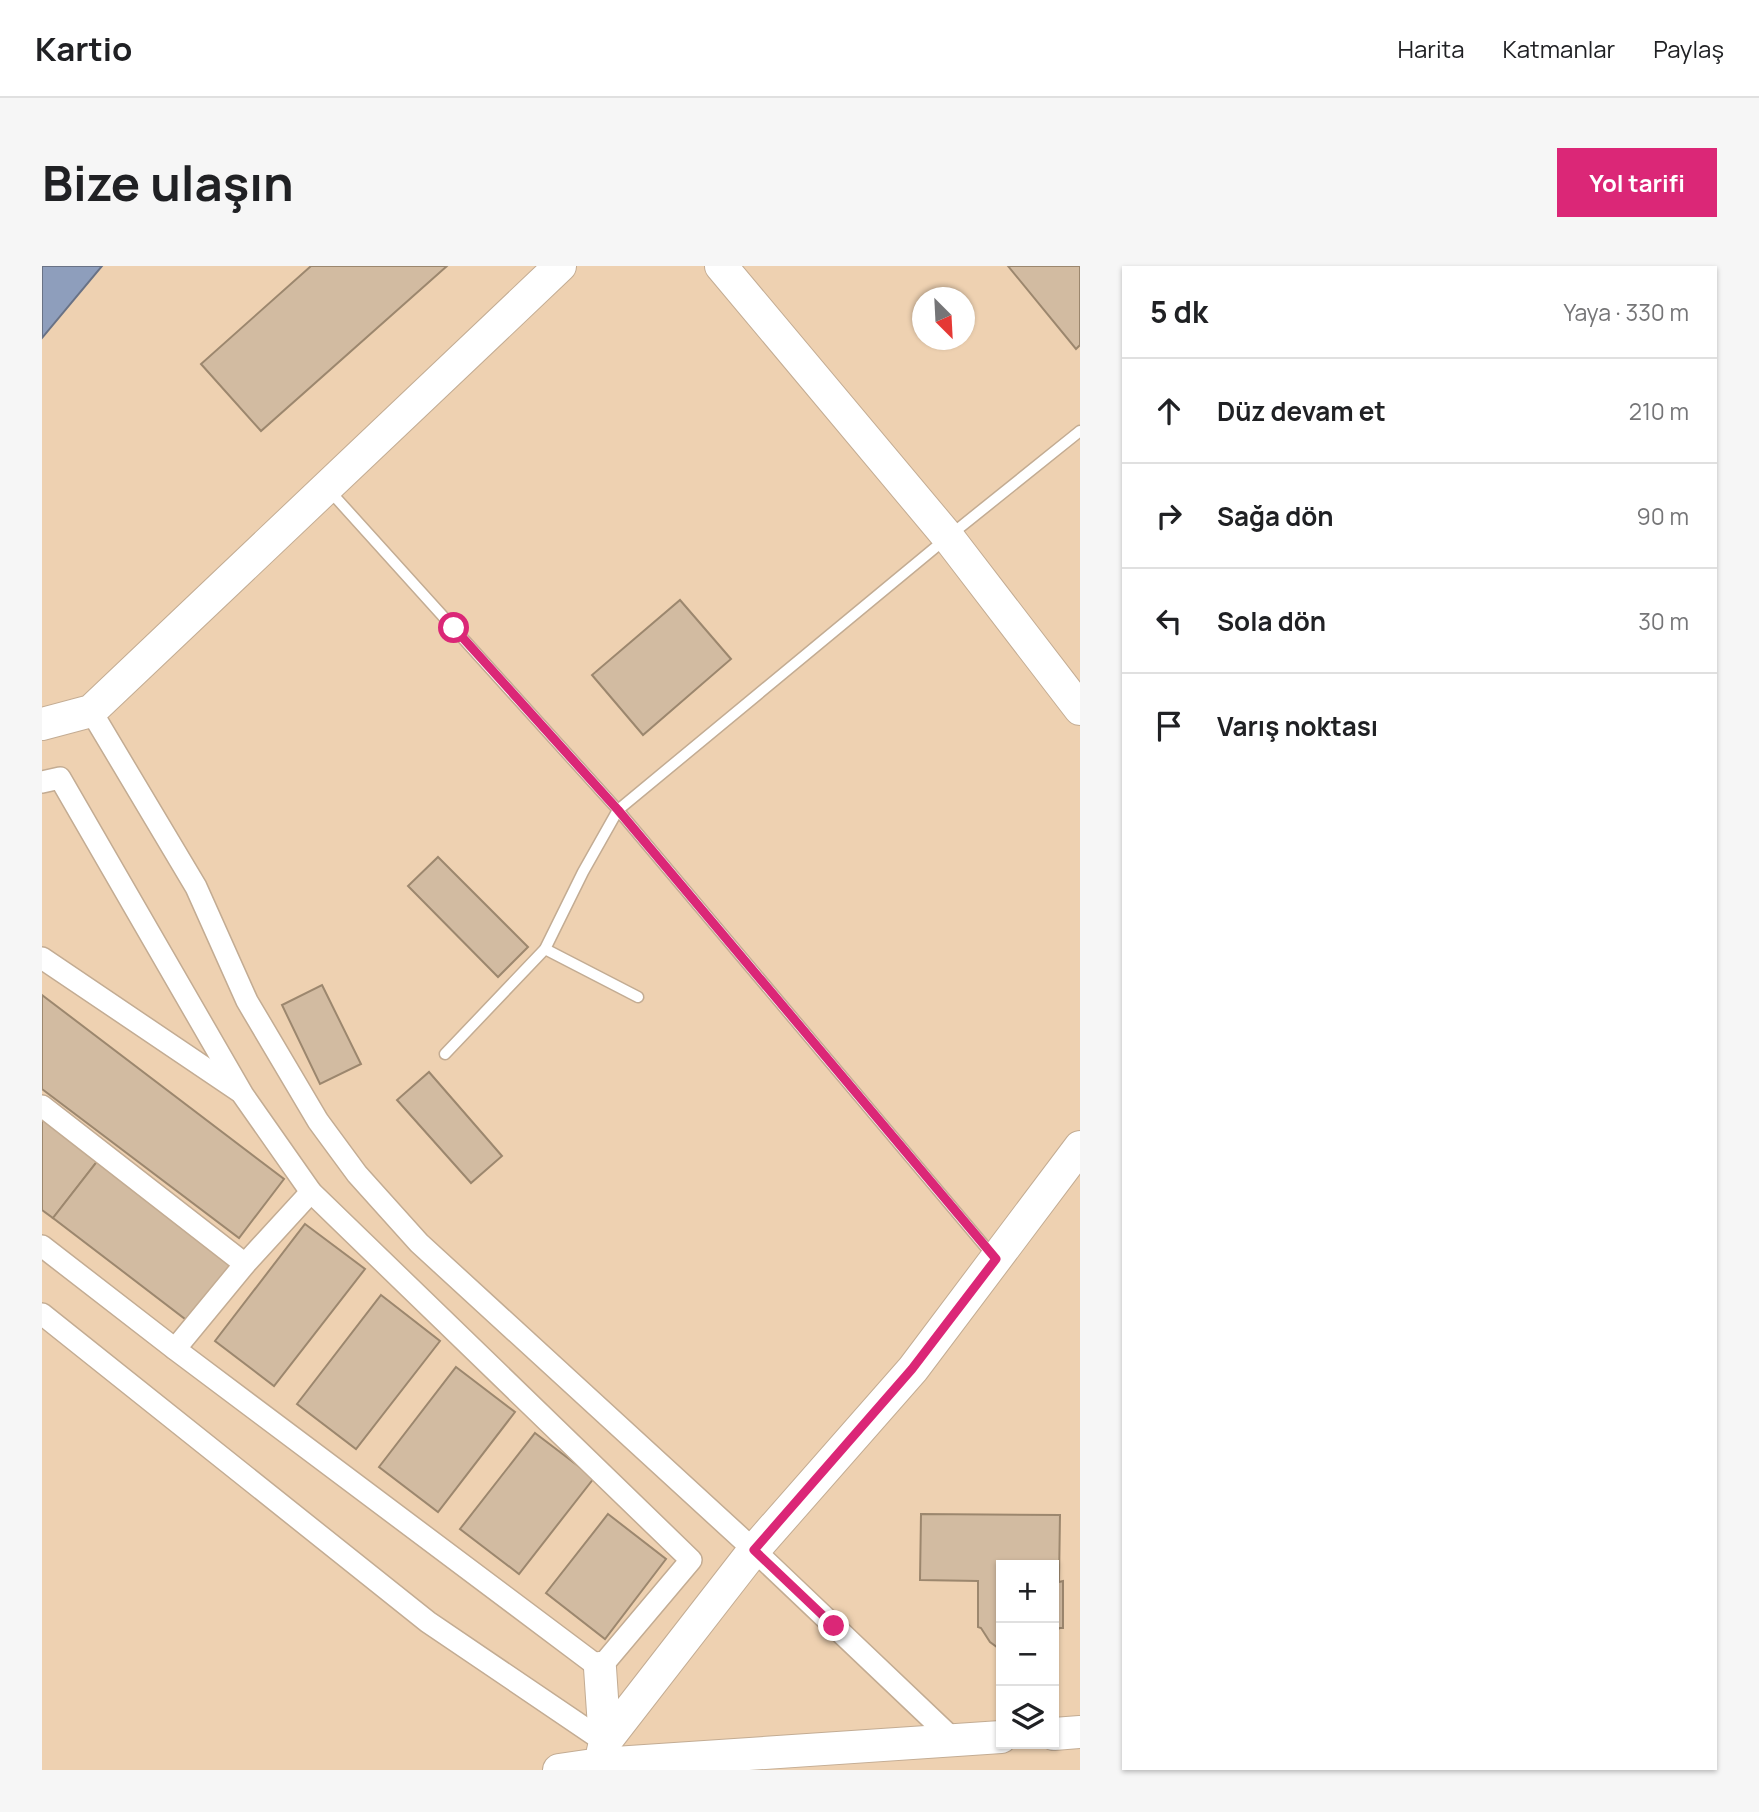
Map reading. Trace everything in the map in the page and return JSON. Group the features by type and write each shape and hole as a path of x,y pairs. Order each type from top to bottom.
{"street":[{"path":"42,724 91,711 560,266"},
{"path":"721,266 948,537 1080,709"},
{"path":"91,711 196,887 247,1001 318,1121 357,1174 419,1243 754,1550 954,1740"},
{"path":"42,782 60,778 243,1095 311,1192 691,1560 600,1668 603,1753"},
{"path":"42,958 243,1095"},
{"path":"42,1107 245,1264"},
{"path":"603,1753 754,1550 912,1369 1080,1147"},
{"path":"175,1349 245,1264 311,1192"},
{"path":"42,1246 600,1668"},
{"path":"42,1314 428,1622 603,1753"},
{"path":"1059,1734 1080,1732"},
{"path":"559,1770 603,1753 996,1737"}],"lane":[{"path":"445,1054 545,949 583,872 618,810 1080,431"},
{"path":"326,487 618,810 996,1259"},
{"path":"545,949 638,998"}],"shaded area":[{"path":"102,266 1080,266 1080,1770 42,1770 42,338"}],"water":[{"path":"42,266 102,266 42,338"}],"building":[{"path":"311,266 447,266 261,431 201,364"},
{"path":"1008,266 1080,266 1080,345 1076,349"},
{"path":"680,600 731,659 643,735 592,675"},
{"path":"438,857 528,947 498,977 408,886"},
{"path":"322,985 361,1064 320,1084 282,1005"},
{"path":"42,995 284,1179 239,1238 42,1089"},
{"path":"429,1072 502,1156 471,1183 397,1100"},
{"path":"42,1116 99,1159 53,1218 42,1210"},
{"path":"99,1159 234,1263 189,1322 53,1218"},
{"path":"305,1224 365,1269 274,1386 215,1341"},
{"path":"381,1295 440,1341 356,1449 297,1404"},
{"path":"456,1367 515,1412 438,1512 379,1467"},
{"path":"535,1433 594,1478 519,1574 460,1529"},
{"path":"608,1514 666,1559 605,1639 546,1593"},
{"path":"921,1514 1060,1515 1059,1582 1059,1560 996,1560 996,1646 978,1627 978,1581 920,1580"},
{"path":"1063,1581 1063,1628 1059,1628 1059,1582"}],"route":[{"path":"454,628 618,810 996,1259 912,1369 754,1550 834,1626"}]}
